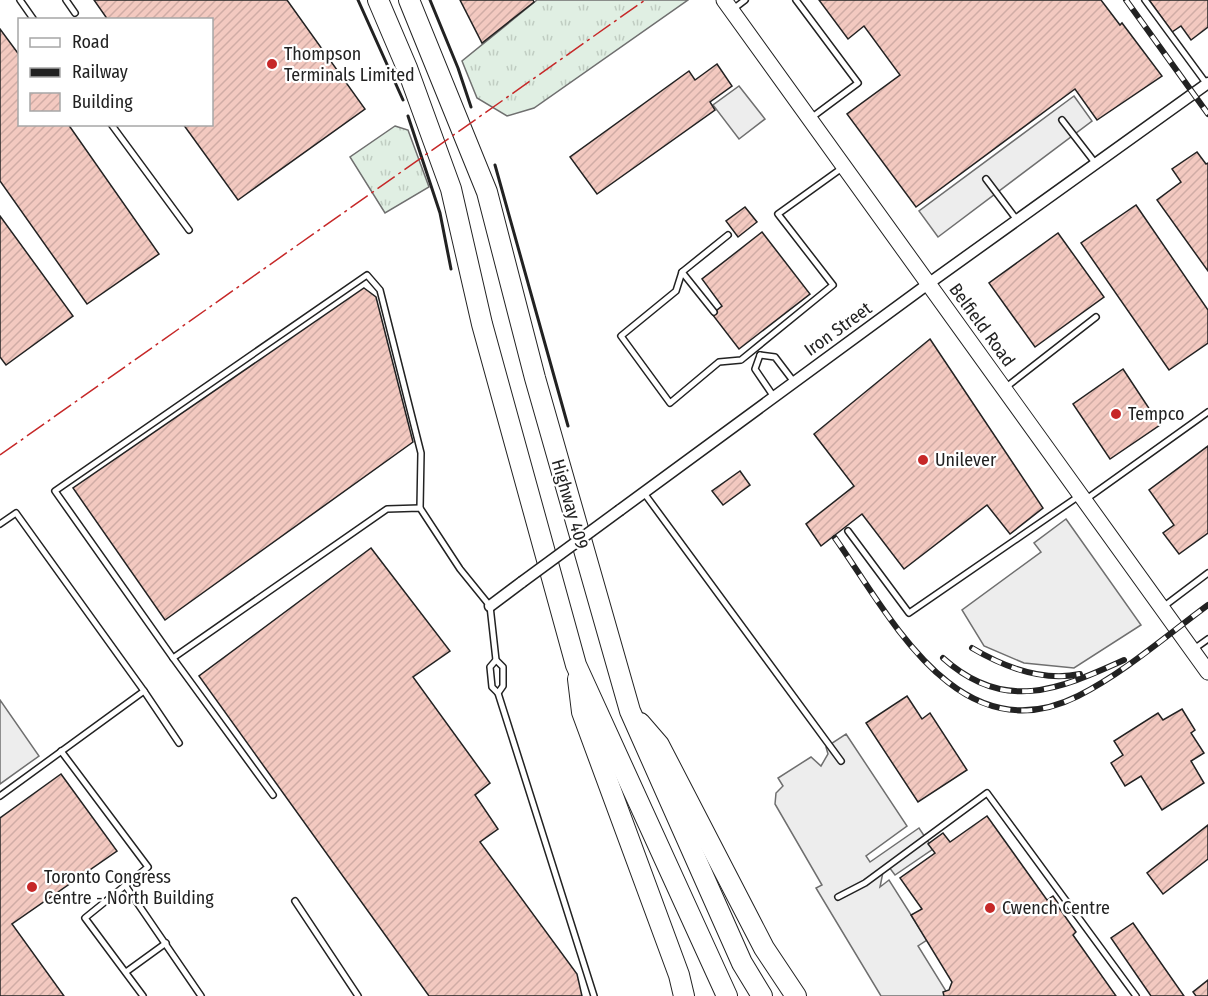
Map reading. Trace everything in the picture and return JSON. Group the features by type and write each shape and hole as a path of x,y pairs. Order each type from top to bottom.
{"highway":[{"name":"Highway 409","path":"378,0 408,68 451,189 482,324 576,665 727,996"},
{"name":"Highway 409","path":"409,0 487,192 535,378 630,711 742,963 762,996"},
{"path":"576,665 582,712 679,975 684,996"},
{"path":"630,711 659,745 764,948 796,996"}],"main road":[{"name":"Belfield Road","path":"728,5 1208,672"}],"street":[{"name":"Iron Street","path":"490,606 928,284 1208,84"}],"lane":[{"path":"20,0 33,18"},
{"path":"66,0 75,13"},
{"path":"728,5 745,0"},
{"path":"796,0 858,82 810,119"},
{"path":"1145,0 1208,84"},
{"path":"1062,120 1096,164"},
{"path":"112,126 189,230"},
{"path":"728,235 682,272 676,291 621,336 670,403 719,362 741,360 833,285 778,214 844,167"},
{"path":"986,179 1017,220"},
{"path":"682,272 714,312"},
{"path":"273,795 55,491 366,275 380,290 421,453 420,508 460,569 490,606 496,660 503,667 503,686 498,693"},
{"path":"1003,388 1096,317"},
{"path":"741,347 747,354"},
{"path":"755,348 759,355 754,369 774,397"},
{"path":"759,355 775,357 794,382"},
{"path":"848,531 909,612 1208,412"},
{"path":"644,493 841,761"},
{"path":"173,658 387,509 420,508"},
{"path":"0,525 16,513 179,743"},
{"path":"1162,608 1208,573"},
{"path":"1192,650 1208,639"},
{"path":"496,660 490,667 492,687 498,693 594,996"},
{"path":"0,796 144,691"},
{"path":"61,752 148,867 85,918 143,996"},
{"path":"838,897 865,882 987,793 1136,996"},
{"path":"125,885 201,996"},
{"path":"295,901 358,996"},
{"path":"126,972 166,943"}],"green space":[{"path":"537,0 688,0 534,108 507,116 477,98 462,61"},
{"path":"395,126 408,130 429,187 385,213 350,157"}],"shaded area":[{"path":"739,86 765,119 739,139 713,105"},
{"path":"1074,96 1092,121 938,237 919,211"},
{"path":"1066,519 1141,625 1074,668 1024,663 984,646 962,610 1041,552 1034,543"},
{"path":"0,700 39,756 0,784"},
{"path":"846,734 907,826 866,856 870,862 919,828 933,849 895,875 889,867 883,872 880,887 889,880 927,940 918,946 949,996 881,996 816,888 822,885 775,804 776,793 783,786 778,778 811,757 821,766 828,754 826,747"}],"building":[{"name":"Thompson Terminals Limited","path":"94,0 287,0 365,109 238,200 184,126 213,126 213,18 107,18"},
{"path":"460,0 533,0 534,2 482,43"},
{"path":"819,0 1101,0 1120,25 1122,23 1162,76 1097,120 1075,89 916,207 847,114 900,75 864,26 848,39"},
{"path":"1149,0 1208,0 1208,27 1191,40 1181,26 1172,32"},
{"path":"0,29 18,53 18,126 69,126 159,254 87,304 0,181"},
{"path":"717,64 732,86 710,102 715,110 597,194 570,157 689,71 695,80"},
{"path":"1197,152 1206,164 1208,163 1208,271 1157,200 1181,182 1172,169"},
{"path":"1136,205 1208,310 1208,343 1169,370 1081,243"},
{"path":"745,207 757,222 738,237 726,221"},
{"path":"0,216 73,316 6,365 0,357"},
{"path":"762,232 810,294 739,349 712,314 722,306 702,279"},
{"path":"1058,233 1104,297 1035,347 989,283"},
{"path":"364,288 376,297 413,442 165,620 73,488"},
{"name":"Unilever","path":"930,339 1043,508 1010,534 987,505 904,569 862,514 821,546 806,524 854,486 814,434"},
{"name":"Tempco","path":"1123,369 1160,425 1110,459 1073,404"},
{"path":"1208,446 1208,533 1179,554 1163,533 1174,525 1149,490"},
{"path":"740,471 750,485 723,505 712,491"},
{"path":"371,548 450,651 413,677 490,783 475,795 498,829 480,842 577,974 582,996 429,996 199,676"},
{"path":"907,696 922,719 930,713 967,770 918,802 866,723"},
{"path":"1182,709 1195,730 1191,733 1204,753 1191,761 1204,783 1162,810 1141,776 1125,786 1111,763 1123,755 1114,741 1158,713 1163,720"},
{"name":"Toronto Congress Centre - North Building","path":"61,774 117,851 12,924 64,996 0,996 0,818"},
{"name":"Cwench Centre","path":"987,816 1047,900 1053,896 1076,932 1073,935 1116,996 944,996 943,992 949,990 952,982 911,915 922,909 900,878 935,853 928,844 943,833 950,842"},
{"path":"1208,825 1208,859 1163,894 1147,873"},
{"path":"1133,923 1184,996 1151,996 1111,938"},
{"path":"1208,980 1208,996 1196,996 1193,992"}],"railway":[{"path":"1126,0 1208,114"},
{"path":"835,538 879,604 932,669 963,693 998,708 1036,710 1078,696 1129,665 1208,605"},
{"path":"972,648 1010,667 1024,671 1052,676 1080,674"},
{"path":"943,658 966,675 988,686 1010,691 1032,691 1054,687 1124,660"}],"wall":[{"path":"358,0 403,100"},
{"path":"430,0 458,68 471,107"},
{"path":"408,116 440,213 451,269"},
{"path":"495,165 568,426"}],"power":[{"path":"0,455 645,0"}],"place":[{"name":"Thompson Terminals Limited","path":"272,64"},
{"name":"Tempco","path":"1116,414"},
{"name":"Unilever","path":"923,460"},
{"name":"Toronto Congress Centre - North Building","path":"32,887"},
{"name":"Cwench Centre","path":"990,908"}]}
